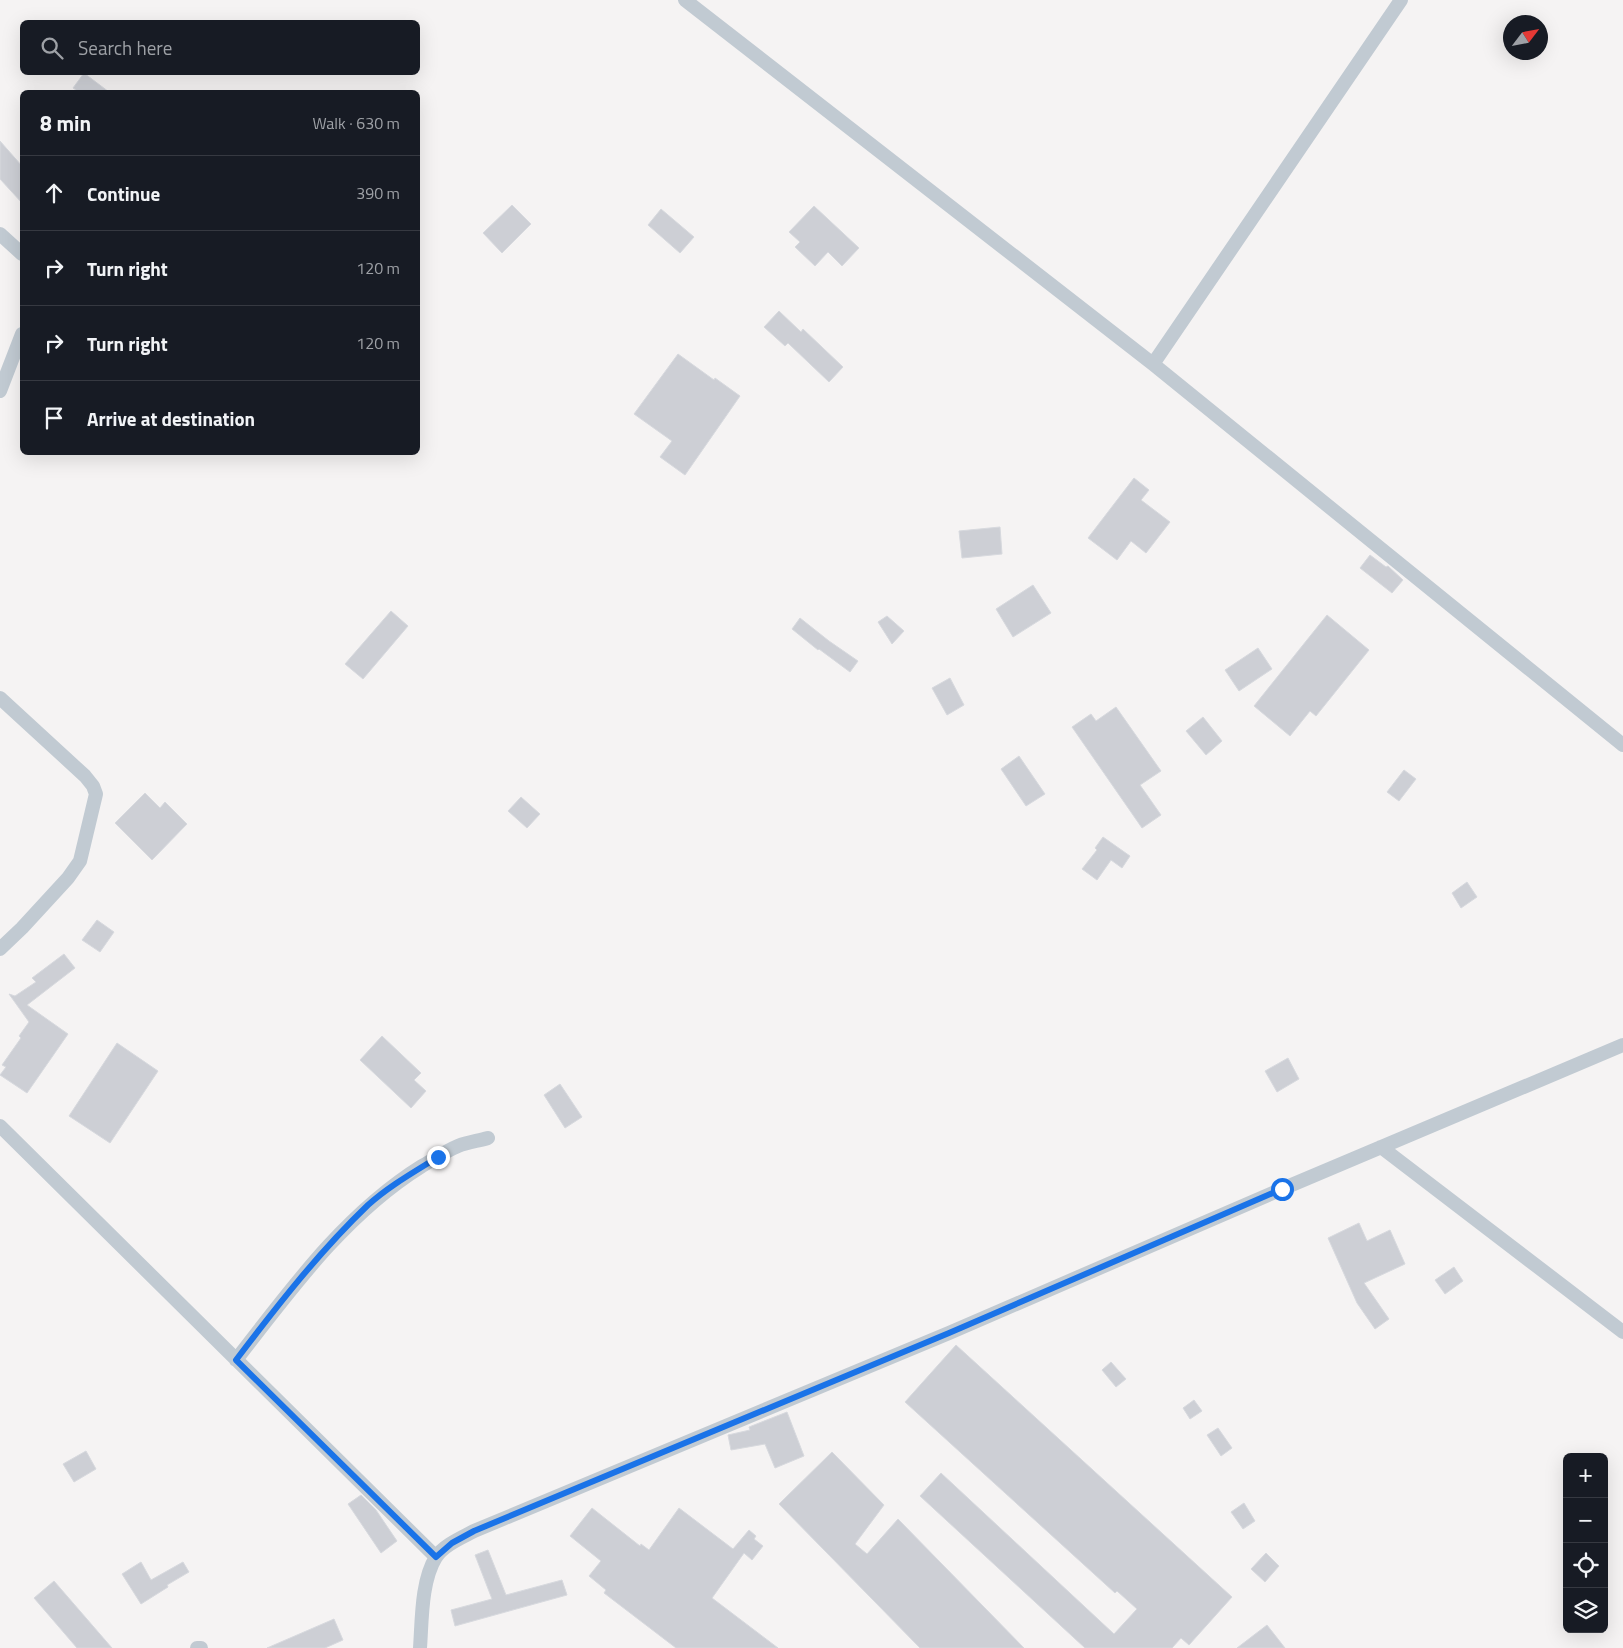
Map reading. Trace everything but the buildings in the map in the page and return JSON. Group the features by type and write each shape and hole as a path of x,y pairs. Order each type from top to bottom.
{"street":[{"path":"685,0 1152,364 1623,745"},
{"path":"1152,364 1401,0"},
{"path":"0,234 20,252"},
{"path":"0,391 20,339"},
{"path":"0,698 85,776 93,786 96,794 80,861 22,928 0,949"},
{"path":"420,1648 424,1595 429,1574 436,1557 452,1543 474,1531 949,1333 1623,1046"},
{"path":"0,1126 436,1557"},
{"path":"236,1360 298,1280 369,1205 397,1182 438,1157 460,1146 488,1138"},
{"path":"1381,1148 1623,1332"}],"route":[{"path":"438,1157 397,1182 369,1205 298,1280 236,1360 436,1557 452,1543 474,1531 949,1333 1282,1189"}]}
